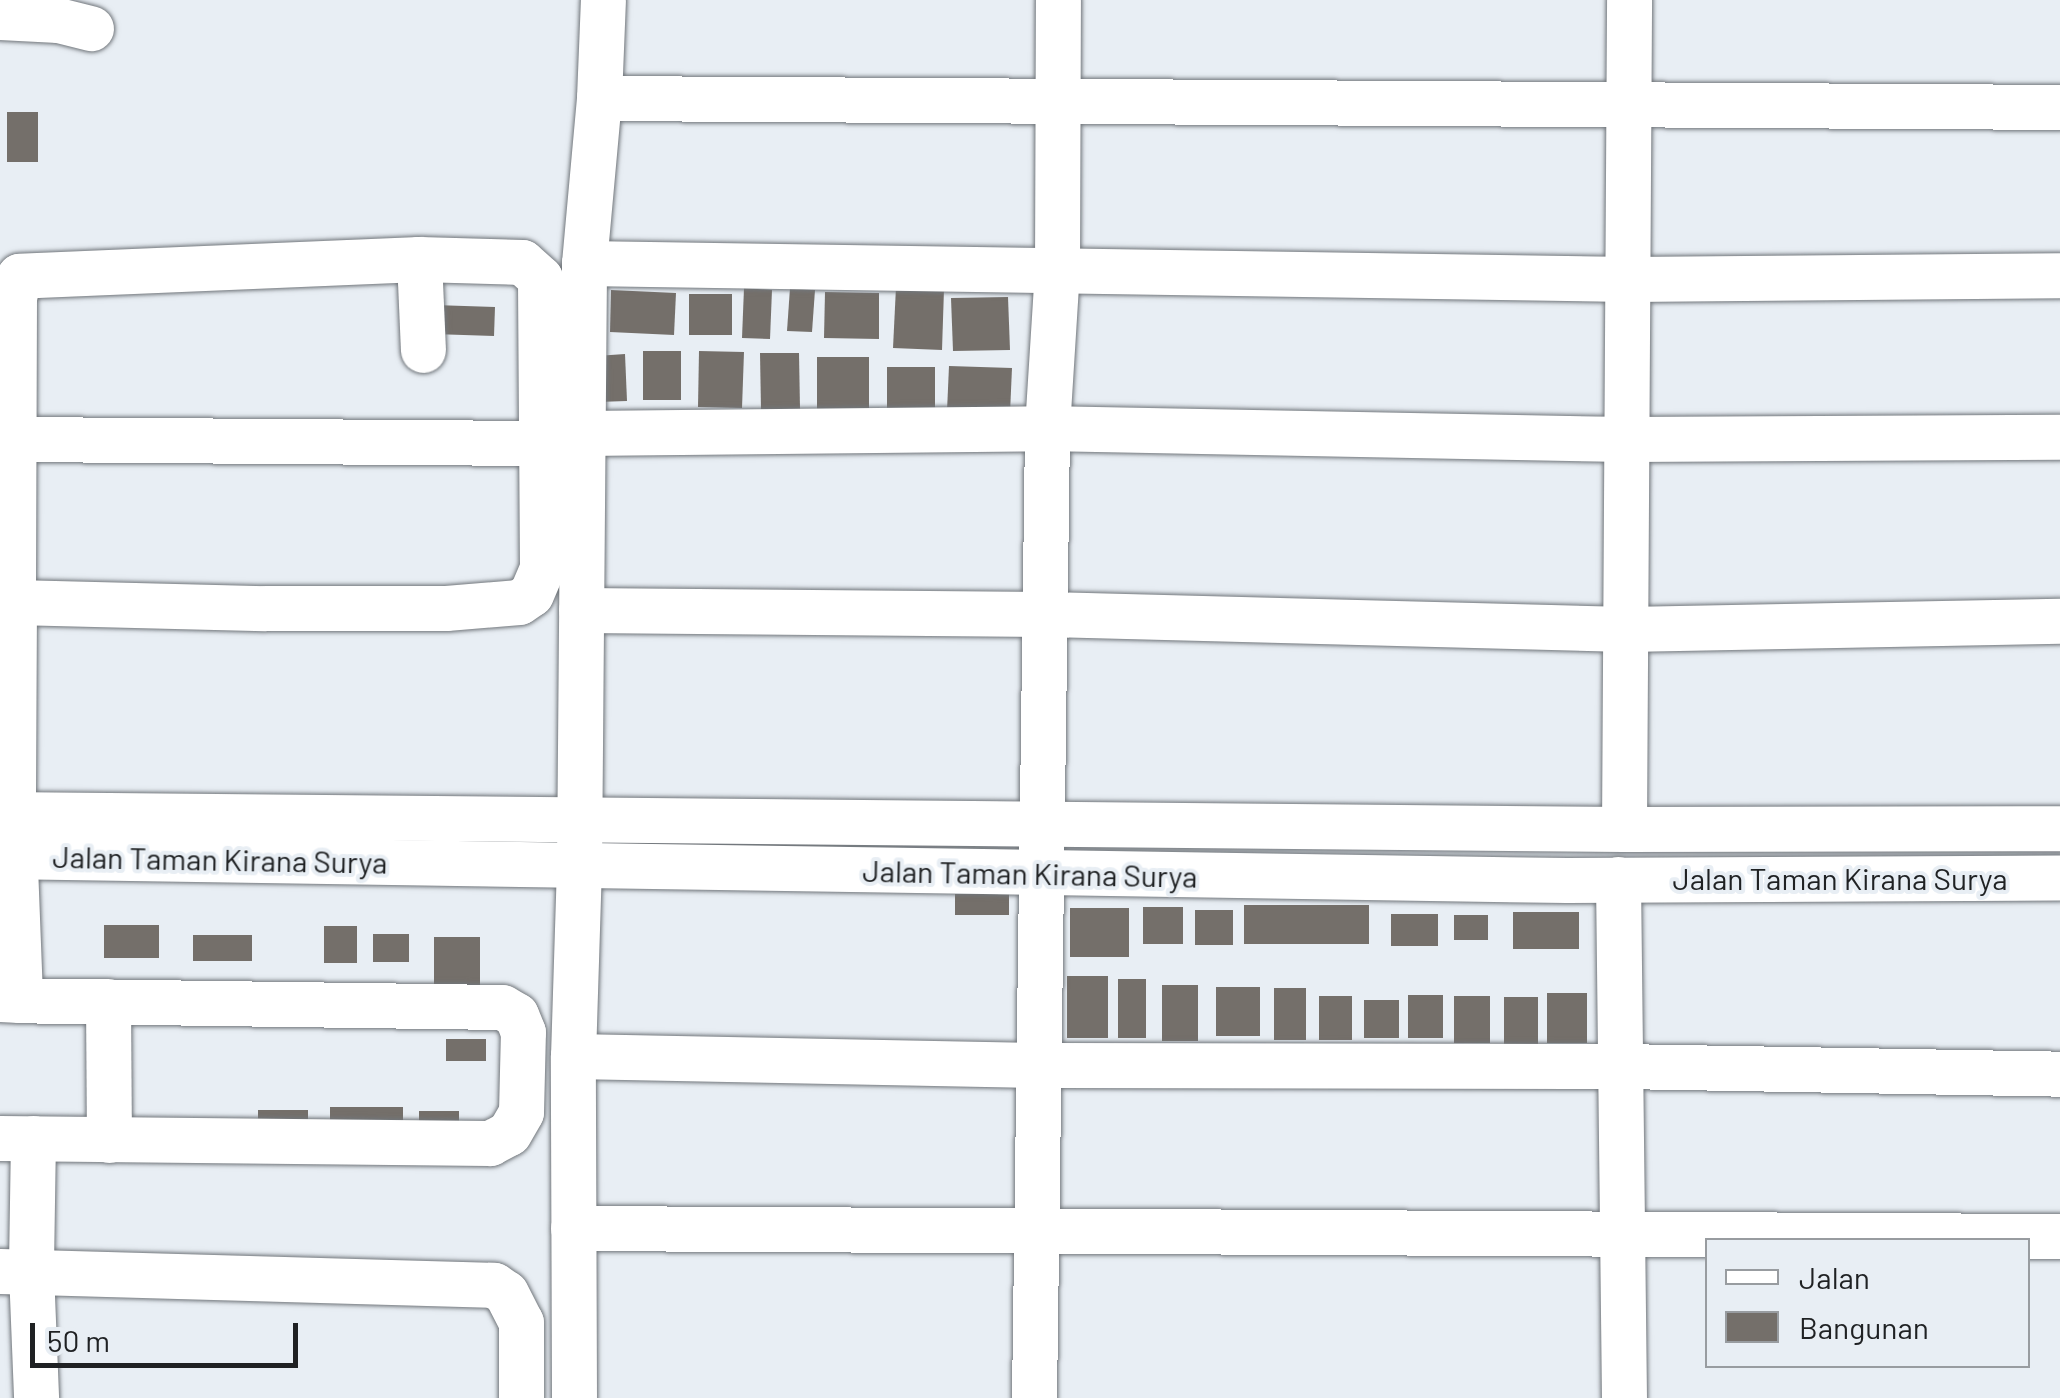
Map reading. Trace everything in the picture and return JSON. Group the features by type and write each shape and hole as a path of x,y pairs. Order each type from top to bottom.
{"street":[{"path":"7,602 446,608 519,602 531,594 542,568 584,264 600,98 602,0"},
{"path":"1034,1398 1047,428 1057,269 1058,0"},
{"path":"1624,829 1629,0"},
{"path":"0,17 58,20 91,28"},
{"path":"600,98 2060,107"},
{"path":"419,259 424,350"},
{"path":"36,1398 16,1271 17,1138 490,1144 509,1133 521,1112 523,1032 516,1015 502,1007 10,1000 7,602 16,439 14,298 18,276 419,259 522,262 540,278 581,610 573,1056 574,1398"},
{"path":"584,264 1629,280 2060,275"},
{"path":"16,439 561,438 1047,428 1628,439 2060,437"},
{"path":"581,610 1045,614 1626,630 2060,620"},
{"name":"Jalan Taman Kirana Surya","path":"579,843 1043,822 1624,829 2060,828"},
{"name":"Jalan Taman Kirana Surya","path":"7,835 579,843 1042,872 1618,879 2060,877"},
{"path":"1618,879 1624,1398"},
{"path":"108,1001 109,1140"},
{"path":"573,1056 1037,1065 1620,1066 2060,1074"},
{"path":"573,1228 2060,1236"},
{"path":"16,1271 494,1285 506,1293 521,1322 521,1398"}],"building":[{"path":"7,112 38,112 38,162 7,162"},
{"path":"896,287 944,289 942,350 893,348"},
{"path":"744,288 772,290 770,339 742,338"},
{"path":"790,288 815,290 812,332 787,331"},
{"path":"611,290 676,293 674,335 610,332"},
{"path":"825,292 879,293 879,339 824,338"},
{"path":"689,294 732,294 732,335 689,335"},
{"path":"1008,297 1010,350 953,351 951,298"},
{"path":"434,305 495,307 494,336 433,334"},
{"path":"643,351 681,351 681,400 643,400"},
{"path":"699,351 744,352 742,408 698,407"},
{"path":"760,353 799,353 800,409 761,410"},
{"path":"625,354 627,401 597,402 596,356"},
{"path":"817,357 869,357 869,415 817,415"},
{"path":"949,366 1012,368 1010,413 947,411"},
{"path":"887,367 935,367 935,409 887,409"},
{"path":"955,894 1009,894 1009,915 955,915"},
{"path":"1244,905 1369,905 1369,944 1244,944"},
{"path":"1143,907 1183,907 1183,944 1143,944"},
{"path":"1070,908 1129,908 1129,957 1070,957"},
{"path":"1195,910 1233,910 1233,945 1195,945"},
{"path":"1513,912 1579,912 1579,949 1513,949"},
{"path":"1391,914 1438,914 1438,946 1391,946"},
{"path":"1454,915 1488,915 1488,940 1454,940"},
{"path":"104,925 159,925 159,958 104,958"},
{"path":"324,926 357,926 357,963 324,963"},
{"path":"373,934 409,934 409,962 373,962"},
{"path":"193,935 252,935 252,961 193,961"},
{"path":"434,937 480,937 480,991 434,991"},
{"path":"1067,976 1108,976 1108,1038 1067,1038"},
{"path":"1118,979 1146,979 1146,1038 1118,1038"},
{"path":"1162,985 1198,985 1198,1041 1162,1041"},
{"path":"1216,987 1260,987 1260,1036 1216,1036"},
{"path":"1274,988 1306,988 1306,1040 1274,1040"},
{"path":"1547,993 1587,993 1587,1043 1547,1043"},
{"path":"1408,995 1443,995 1443,1038 1408,1038"},
{"path":"1319,996 1352,996 1352,1040 1319,1040"},
{"path":"1454,996 1490,996 1490,1043 1454,1043"},
{"path":"1504,997 1538,997 1538,1045 1504,1045"},
{"path":"1364,1000 1399,1000 1399,1038 1364,1038"},
{"path":"446,1039 486,1039 486,1061 446,1061"},
{"path":"330,1107 403,1107 403,1130 330,1130"},
{"path":"258,1110 308,1110 308,1129 258,1129"},
{"path":"419,1111 459,1111 459,1136 419,1136"}]}
